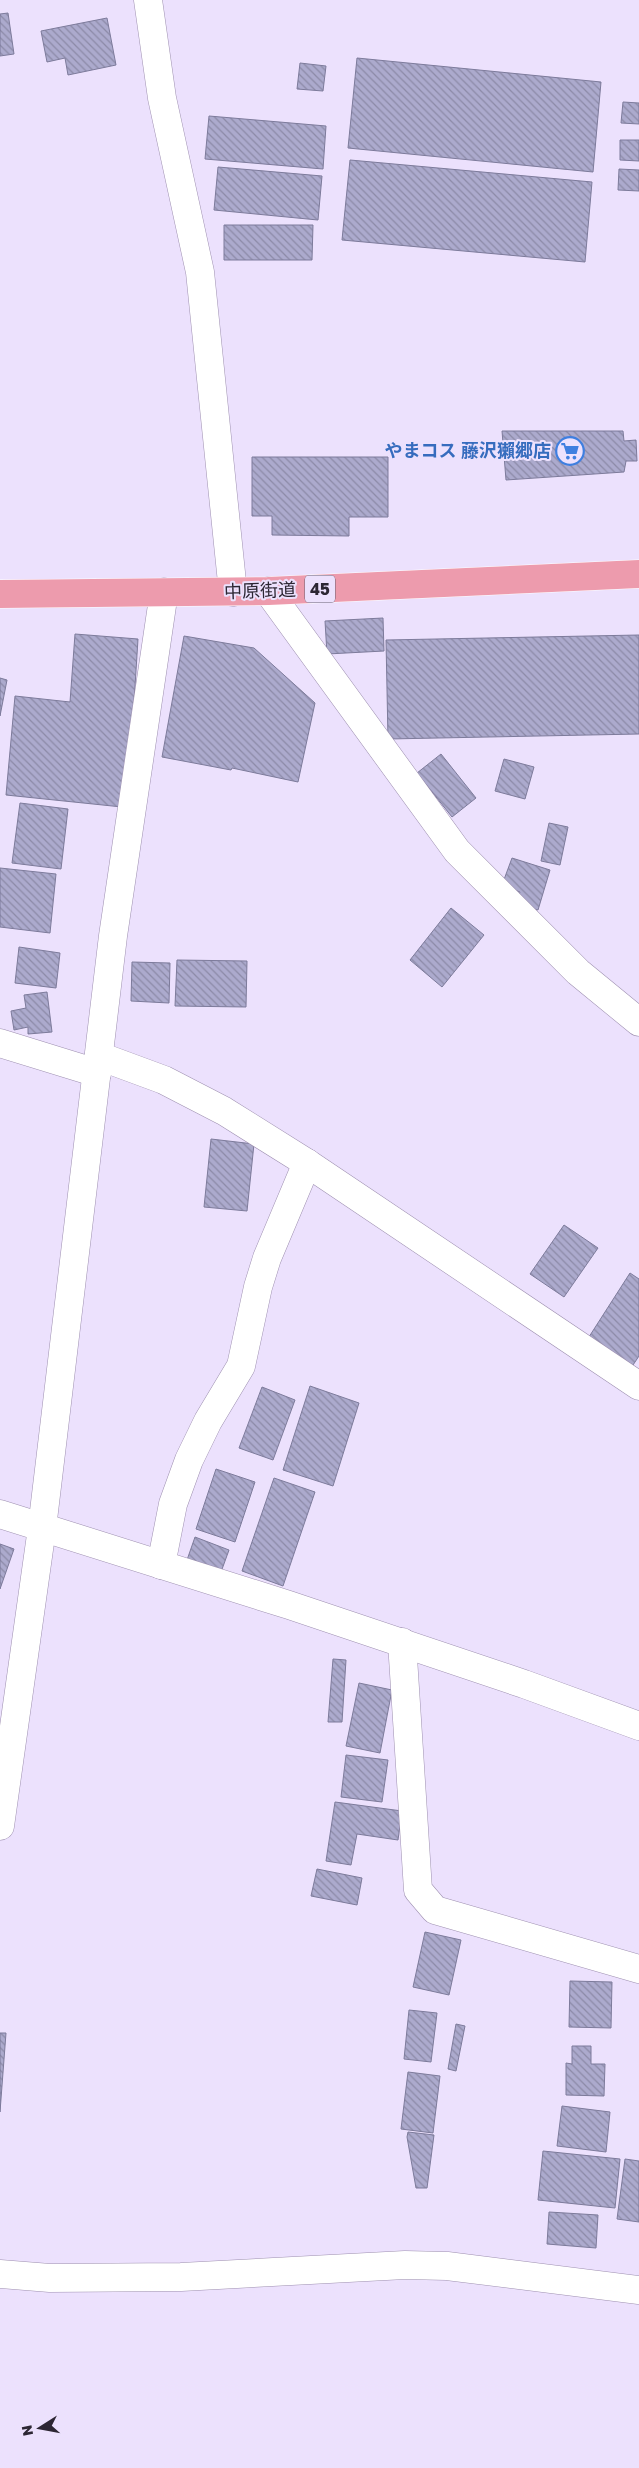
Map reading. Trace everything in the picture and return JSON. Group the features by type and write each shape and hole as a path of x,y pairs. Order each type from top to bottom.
{"main road":[{"name":"中原街道","path":"0,594 268,591 639,574"}],"street":[{"path":"148,0 162,98 200,272 233,592"},
{"path":"268,591 457,852 578,972 639,1022"},
{"path":"0,1826 42,1528 113,936 164,592"},
{"path":"0,1043 164,1080 224,1110 307,1163 639,1386"},
{"path":"161,1565 176,1495 189,1460 208,1421 241,1366 258,1287 267,1258 307,1163"},
{"path":"0,1514 402,1642 639,1726"},
{"path":"402,1642 418,1890 435,1910 639,1969"},
{"path":"0,2274 50,2278 181,2277 405,2265 446,2266 639,2290"}],"building":[{"path":"8,13 14,54 0,56 0,14"},
{"path":"107,18 116,65 68,75 65,58 47,62 41,31"},
{"path":"357,58 601,82 593,172 348,148"},
{"path":"300,63 326,66 323,91 297,89"},
{"path":"623,102 639,103 639,124 621,123"},
{"path":"209,116 326,126 323,169 205,159"},
{"path":"620,140 639,140 639,161 620,160"},
{"path":"350,160 592,182 585,262 342,240"},
{"path":"218,167 322,176 318,220 214,210"},
{"path":"619,169 639,170 639,191 618,190"},
{"path":"224,225 313,225 312,260 224,260"},
{"name":"やまコス 藤沢獺郷店","path":"502,431 623,431 624,441 636,440 637,461 626,461 624,472 506,480"},
{"path":"252,457 388,457 388,517 349,517 349,536 272,535 272,516 252,516"},
{"path":"383,618 384,651 327,654 325,621"},
{"path":"75,634 138,639 133,718 122,807 6,795 15,696 70,702"},
{"path":"639,635 639,734 388,739 386,640"},
{"path":"184,636 254,648 315,703 298,782 232,768 231,770 162,757"},
{"path":"0,678 7,680 0,716"},
{"path":"441,754 476,798 452,817 417,773"},
{"path":"504,759 534,767 525,799 495,791"},
{"path":"20,803 68,809 61,869 12,863"},
{"path":"549,823 568,827 560,865 541,861"},
{"path":"512,858 550,870 538,910 516,904 520,892 502,885"},
{"path":"0,868 56,874 50,933 0,927"},
{"path":"451,908 484,935 442,987 410,960"},
{"path":"19,947 60,953 56,988 15,983"},
{"path":"177,960 247,961 246,1007 175,1006"},
{"path":"132,962 170,963 169,1003 131,1001"},
{"path":"47,992 52,1032 28,1034 28,1027 14,1030 11,1011 26,1008 24,995"},
{"path":"211,1139 254,1144 247,1211 204,1207"},
{"path":"564,1225 598,1248 564,1297 530,1274"},
{"path":"630,1273 639,1279 639,1356 631,1368 587,1340"},
{"path":"310,1386 359,1403 333,1486 283,1470"},
{"path":"262,1387 295,1400 273,1460 239,1448"},
{"path":"216,1469 255,1482 235,1542 196,1529"},
{"path":"274,1478 315,1492 283,1586 242,1571"},
{"path":"195,1537 229,1550 221,1572 187,1560"},
{"path":"0,1544 14,1549 0,1589"},
{"path":"333,1659 346,1660 342,1722 328,1722"},
{"path":"359,1683 392,1690 380,1753 346,1746"},
{"path":"346,1755 388,1760 382,1802 341,1797"},
{"path":"335,1802 402,1811 398,1840 357,1834 351,1865 326,1861"},
{"path":"317,1869 362,1878 357,1905 311,1896"},
{"path":"425,1932 461,1940 449,1995 413,1987"},
{"path":"570,1981 612,1982 611,2028 569,2027"},
{"path":"409,2010 437,2013 431,2062 404,2059"},
{"path":"456,2024 465,2026 456,2071 448,2069"},
{"path":"0,2033 6,2033 0,2112"},
{"path":"572,2046 591,2046 591,2064 605,2064 604,2096 566,2095 566,2063 572,2064"},
{"path":"408,2072 440,2076 433,2133 401,2129"},
{"path":"562,2106 610,2112 606,2152 557,2146"},
{"path":"408,2132 434,2135 427,2188 416,2188 407,2137"},
{"path":"543,2151 620,2159 615,2208 538,2200"},
{"path":"625,2159 639,2161 639,2222 617,2219"},
{"path":"549,2212 598,2215 596,2248 547,2244"}],"place":[{"name":"やまコス 藤沢獺郷店","path":"570,451"}]}
